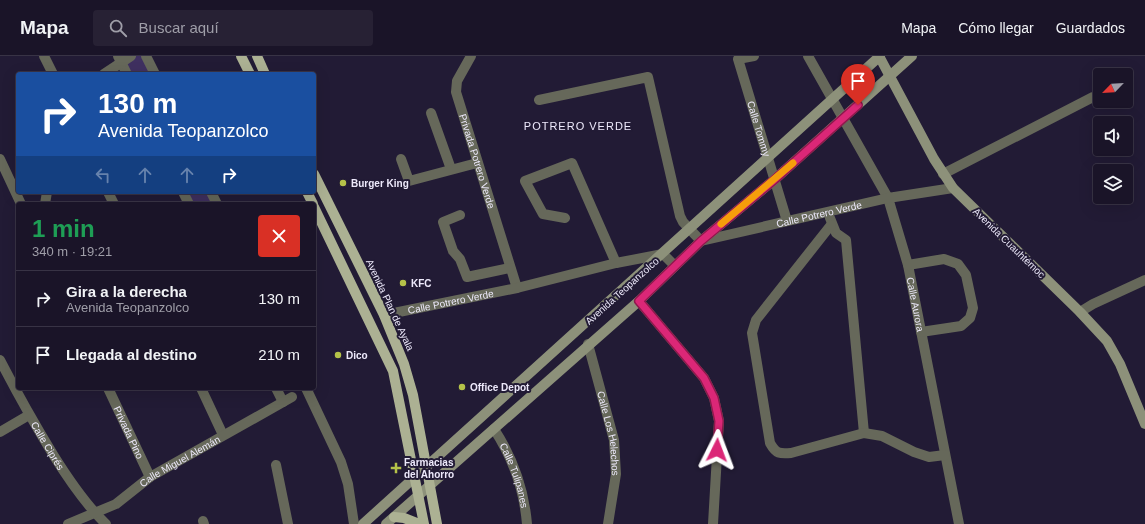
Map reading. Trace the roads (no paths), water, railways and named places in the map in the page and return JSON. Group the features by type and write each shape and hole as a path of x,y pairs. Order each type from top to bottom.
{"main road":[{"path":"241,56 249,72"},
{"path":"257,56 264,72"},
{"name":"Avenida Teopanzolco","path":"363,524 690,230 767,157 879,56"},
{"name":"Avenida Cuauhtémoc","path":"879,56 952,188 1080,312 1107,341 1145,424"},
{"name":"Avenida Teopanzolco","path":"386,524 419,497 588,344 639,301 701,241 774,180 912,56"},
{"name":"Avenida Plan de Ayala","path":"316,178 384,315 404,364 412,395 437,524"},
{"path":"316,211 393,371 424,524"},
{"path":"533,370 546,382"},
{"path":"394,517 404,518 419,524"}],"street":[{"path":"44,56 52,72"},
{"path":"106,72 120,59 131,56"},
{"path":"146,56 154,72"},
{"name":"Privada Potrero Verde","path":"470,56 457,81 456,92 510,268"},
{"name":"Calle Tommy","path":"754,56 738,60 787,221"},
{"name":"Calle Aurora","path":"808,56 888,198 908,265 959,524"},
{"path":"120,59 125,72"},
{"path":"539,100 648,77 680,216 683,222 701,241"},
{"path":"943,174 1093,98"},
{"path":"431,113 451,169"},
{"path":"0,158 16,193"},
{"path":"401,159 409,181 477,163"},
{"path":"565,218 543,214 525,182 572,163 616,263"},
{"name":"Calle Potrero Verde","path":"701,241 888,198 952,188"},
{"path":"828,212 831,225 836,233 846,240 864,433"},
{"path":"460,215 443,222 453,251 460,259 467,277 510,268 517,288"},
{"path":"831,225 756,320 752,333 770,443 774,451 781,454 791,453 864,433 882,436 914,452 929,457 945,455"},
{"path":"663,254 675,266"},
{"name":"Calle Potrero Verde","path":"384,315 517,288 616,263 663,254"},
{"path":"908,265 944,259 958,264 966,275 973,308 970,318 961,326 921,332"},
{"path":"1080,312 1093,304 1145,280"},
{"path":"639,301 704,378 714,398 719,421 713,524"},
{"name":"Calle Los Helechos","path":"588,344 614,440 616,474 608,524"},
{"name":"Calle Ciprés","path":"0,360 16,387"},
{"name":"Privada Pino","path":"109,390 150,477"},
{"path":"202,390 224,434"},
{"name":"Calle Miguel Alemán","path":"68,524 116,504 150,477 287,399 278,390"},
{"path":"307,390 341,462 348,484 354,524"},
{"name":"Calle Ciprés","path":"19,392 29,415 72,484 95,514 106,524"},
{"path":"0,432 29,415"},
{"name":"Calle Tulipanes","path":"494,429 509,452 520,484 527,524"},
{"path":"276,465 288,524"}],"place":[{"name":"Burger King","path":"343,183"},
{"name":"KFC","path":"403,283"},
{"name":"Dico","path":"338,355"},
{"name":"Office Depot","path":"462,387"},
{"name":"Farmacias del Ahorro","path":"396,468"}],"district":[{"name":"POTRERO VERDE","path":"578,126"}]}
